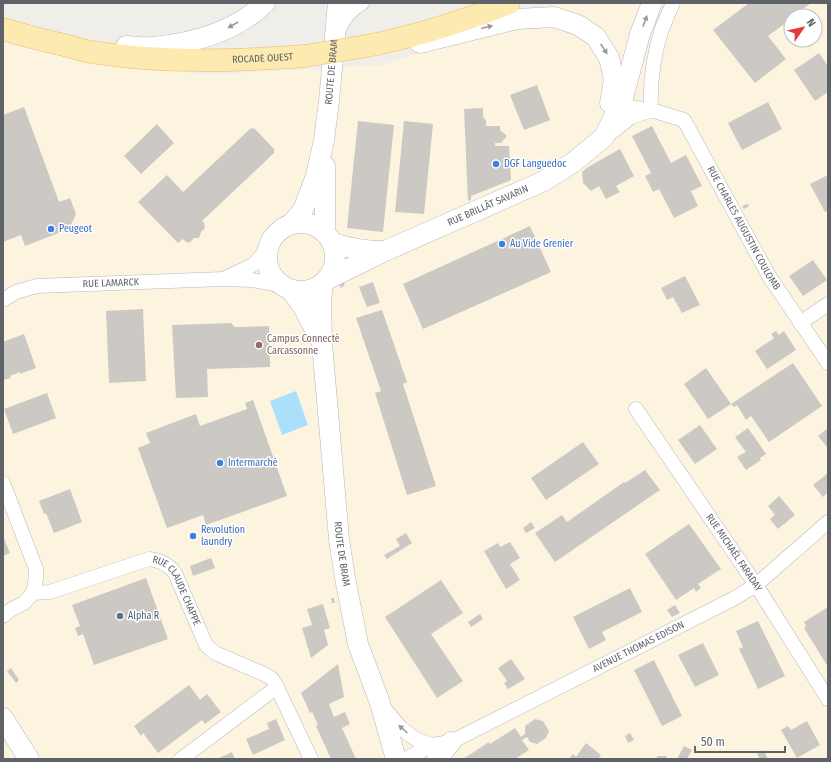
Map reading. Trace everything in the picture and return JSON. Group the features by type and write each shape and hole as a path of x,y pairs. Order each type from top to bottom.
{"main road":[{"path":"5,31 103,45 153,48 188,42 220,32 257,11 265,3"},
{"name":"ROUTE DE BRAM","path":"322,342 302,305 274,278 269,270 267,250 270,242 276,234 291,224 303,210 316,176 324,140 329,101 333,42 338,3"},
{"name":"ROCADE OUEST","path":"5,31 96,53 189,60 257,59 305,56 394,41 447,25 508,3"},
{"path":"604,138 623,98 640,34 652,3"},
{"path":"394,41 416,44 517,19 554,17 578,24 596,37 610,58 614,79 612,96 604,122 586,152"},
{"name":"RUE BRILLÂT SAVARIN","path":"326,282 385,251 544,181 574,162 604,138"},
{"name":"ROUTE DE BRAM","path":"324,140 329,237 335,252 336,261 333,271 326,282 321,299 322,342 339,539 358,644 380,703 396,759"},
{"path":"291,224 300,222 318,226 329,237"},
{"name":"RUE BRILLÂT SAVARIN","path":"329,237 345,247 363,251 385,251"},
{"path":"286,288 302,292 313,290 326,282"},
{"path":"358,644 366,690 385,759"},
{"path":"3,718 29,759"}],"street":[{"path":"333,42 343,20 350,12 362,3"},
{"path":"604,138 631,117 651,110 650,88 654,65 661,32 673,3"},
{"name":"RUE CHARLES AUGUSTIN COULOMB","path":"623,98 629,107 651,110 684,120 768,276 828,362"},
{"name":"RUE LAMARCK","path":"223,279 253,265 267,250"},
{"name":"RUE LAMARCK","path":"3,300 16,292 37,286 223,279 252,280 286,288"},
{"path":"800,323 828,304"},
{"name":"RUE MICHAËL FARADAY","path":"636,409 756,585 828,699"},
{"path":"3,484 36,569 36,579 33,593 24,603 6,611"},
{"name":"AVENUE THOMAS EDISON","path":"406,759 440,749 732,599 756,585 828,522"},
{"name":"RUE CLAUDE CHAPPE","path":"33,593 50,592 148,559 157,560 169,566 175,573 206,644 215,653 271,678 277,687"},
{"path":"181,759 277,687 311,759"},
{"path":"380,703 402,729 417,740 440,749"}],"shaded area":[{"path":"559,3 828,3 828,759 3,759 3,43 202,75 383,65"}],"water":[{"path":"296,391 308,425 282,435 270,401"}],"building":[{"path":"749,3 811,3 804,8 783,8 783,25 768,36 786,59 755,83 713,30"},
{"path":"819,53 828,66 828,92 815,101 794,70"},
{"path":"537,85 550,120 524,130 510,95"},
{"path":"768,102 782,129 742,150 728,123"},
{"path":"24,107 59,202 70,198 76,214 69,229 25,246 21,235 3,242 3,115"},
{"path":"483,108 483,117 486,120 486,126 500,126 500,130 507,136 501,143 495,143 495,146 509,146 511,180 471,196 471,200 469,201 464,109"},
{"path":"358,121 394,125 383,232 347,228"},
{"path":"404,121 433,124 424,214 395,212"},
{"path":"157,124 174,143 141,174 124,156"},
{"path":"652,126 671,163 686,155 702,186 691,191 698,206 674,218 659,189 653,192 645,176 651,173 632,136"},
{"path":"251,128 255,129 274,149 274,153 202,221 205,228 201,232 199,238 194,238 189,243 183,239 178,243 138,202 167,175 183,192"},
{"path":"620,149 634,176 616,186 620,192 606,199 599,186 591,191 583,183 582,172"},
{"path":"828,175 828,211 825,212 810,184"},
{"path":"748,204 749,206 744,209 742,206"},
{"path":"530,226 551,272 423,329 403,284"},
{"path":"813,260 827,280 803,296 789,276"},
{"path":"685,276 700,305 682,313 673,297 667,300 661,288"},
{"path":"343,281 345,285 341,288 339,284"},
{"path":"373,282 380,303 367,307 359,287"},
{"path":"143,309 146,381 109,383 106,311"},
{"path":"382,310 407,382 403,384 436,486 407,495 375,393 381,391 356,318"},
{"path":"231,323 235,327 269,326 270,367 207,369 208,397 176,398 172,325"},
{"path":"776,331 779,335 784,331 796,350 767,369 755,351 774,338 771,334"},
{"path":"24,334 36,368 20,374 20,372 10,376 11,378 3,380 3,342"},
{"path":"793,363 822,406 769,442 751,416 746,420 737,405 734,407 731,404"},
{"path":"706,368 731,404 708,419 684,384"},
{"path":"47,393 56,418 13,434 4,409"},
{"path":"253,400 287,496 206,525 203,515 167,528 138,448 150,443 146,433 196,414 200,426 247,409 245,403"},
{"path":"700,425 717,449 695,464 678,440"},
{"path":"748,428 766,454 760,458 761,460 746,470 737,457 746,452 735,437"},
{"path":"828,428 828,448 818,436"},
{"path":"583,442 599,464 546,500 531,478"},
{"path":"645,470 660,490 555,562 535,533 562,515 567,522 624,482 625,483"},
{"path":"828,473 828,492 823,497 813,485"},
{"path":"70,489 82,522 54,533 46,513 44,514 39,501"},
{"path":"779,496 795,515 778,529 770,519 775,515 768,506"},
{"path":"531,522 535,528 526,533 523,528"},
{"path":"689,524 721,569 698,584 701,588 696,592 694,588 676,600 645,554"},
{"path":"406,533 412,543 387,559 384,555 400,546 396,539"},
{"path":"3,536 10,553 3,556"},
{"path":"510,542 520,558 510,564 520,580 506,589 484,551 498,543 500,547"},
{"path":"211,558 215,568 193,576 190,566"},
{"path":"146,578 168,639 94,665 83,634 78,636 75,628 80,626 72,605"},
{"path":"441,580 463,613 431,634 463,681 437,698 385,617"},
{"path":"630,588 642,612 602,632 606,640 589,649 573,617"},
{"path":"331,598 334,598 335,603 332,603"},
{"path":"323,604 330,628 324,630 328,645 311,658 302,628 312,625 307,609"},
{"path":"675,605 680,613 672,617 667,610"},
{"path":"828,607 828,667 804,628 806,626 804,622"},
{"path":"480,614 483,619 471,627 468,622"},
{"path":"758,621 785,676 758,689 739,649 743,647 736,631"},
{"path":"703,643 719,675 695,687 678,655"},
{"path":"511,659 525,679 508,689 504,683 507,681 498,668"},
{"path":"654,660 682,716 662,726 634,670"},
{"path":"338,664 344,697 329,704 334,717 345,712 350,724 342,728 356,759 331,759 316,726 318,725 312,712 310,713 301,693"},
{"path":"11,668 19,680 16,683 7,671"},
{"path":"189,685 200,700 207,694 221,712 205,724 202,720 158,753 143,733 141,736 134,726"},
{"path":"276,719 285,740 253,755 246,739 269,729 267,723"},
{"path":"535,719 543,721 549,731 546,738 537,744 530,742 527,737 522,740 529,750 515,759 463,759 489,742 490,744 515,728 521,737 525,734 525,726"},
{"path":"807,721 820,745 797,758 781,730 788,726 791,730"},
{"path":"630,733 634,740 628,743 625,736"},
{"path":"586,743 601,755 598,759 569,759 573,754 576,757"},
{"path":"684,746 692,750 687,759 677,759"},
{"path":"763,750 768,759 760,759 757,754"},
{"path":"232,752 235,759 217,759"},
{"path":"658,756 666,756 667,759 655,759"}],"place":[{"name":"DGF Languedoc","path":"496,164"},
{"name":"Peugeot","path":"51,229"},
{"name":"Au Vide Grenier","path":"502,244"},
{"name":"Campus Connecté Carcassonne","path":"259,345"},
{"name":"Intermarché","path":"220,463"},
{"name":"Revolution laundry","path":"193,536"},
{"name":"Alpha R","path":"120,616"}]}
